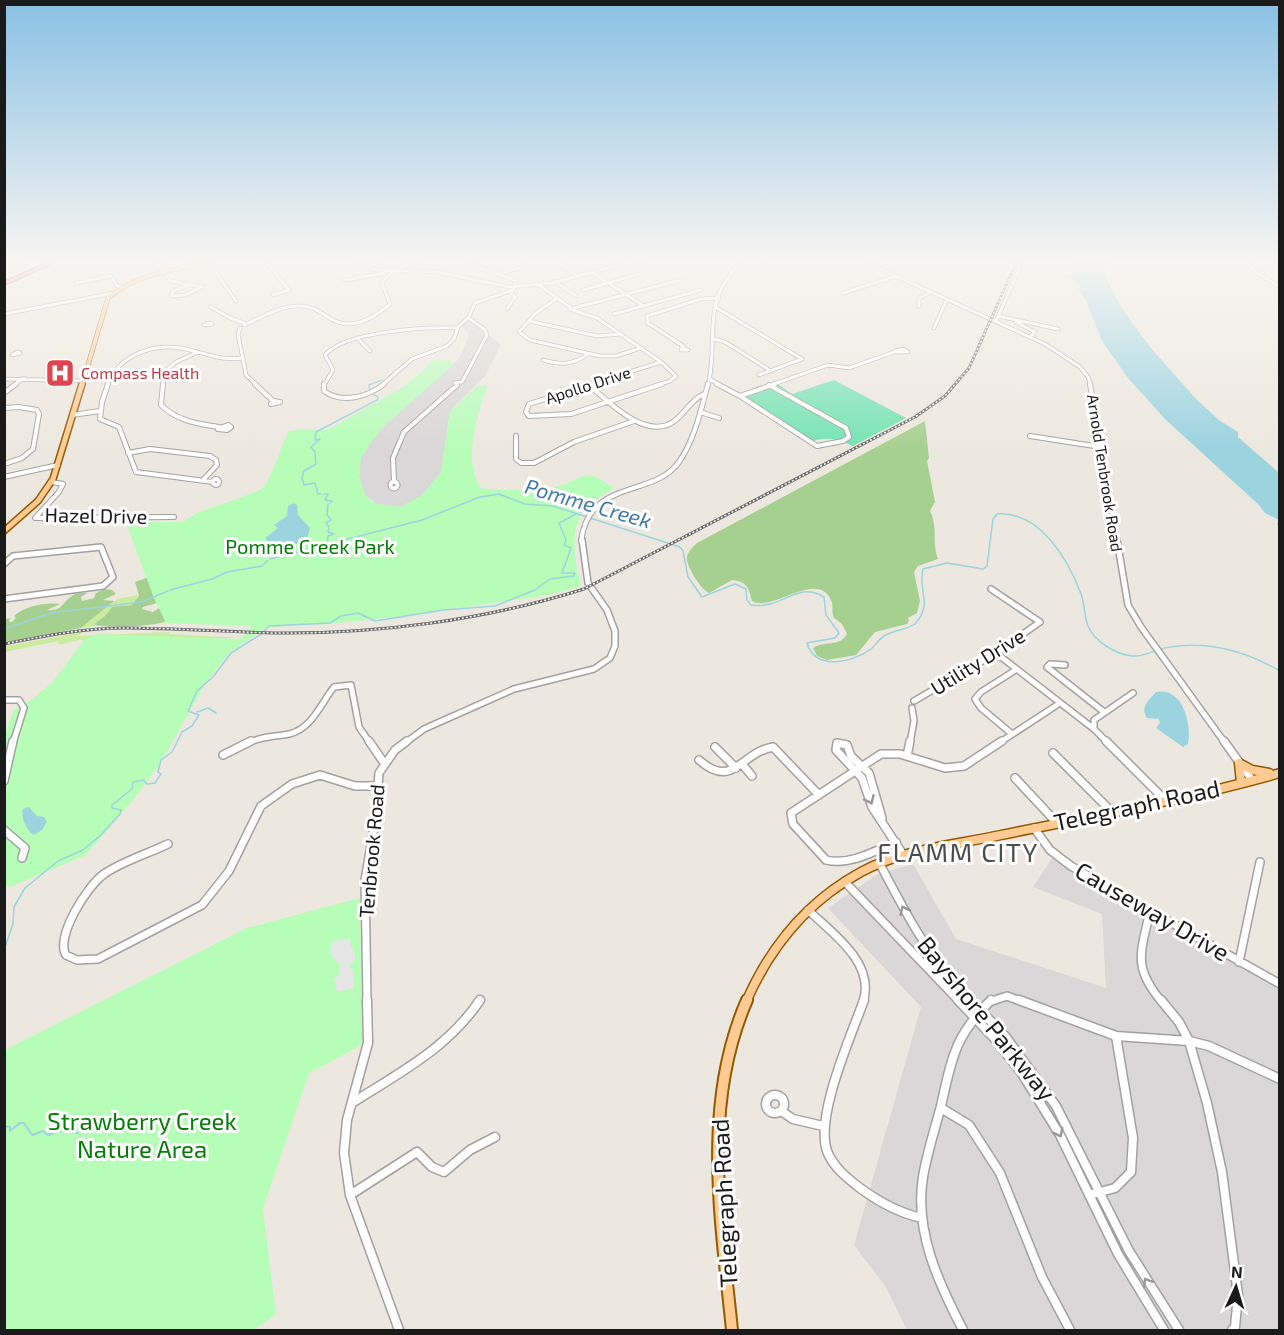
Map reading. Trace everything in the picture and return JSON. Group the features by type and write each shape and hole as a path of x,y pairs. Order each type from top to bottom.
{"main road":[{"path":"4,531 38,501 52,482 99,325"},
{"path":"1240,783 1239,763 1261,773 1279,773"},
{"name":"Telegraph Road","path":"732,1330 719,1178 718,1126 725,1073 730,1048 753,983 773,950 808,910 845,882 880,864 904,856 1279,773"}],"street":[{"path":"246,325 240,328 238,334 246,375 273,401"},
{"path":"457,328 415,327 337,346 325,355 333,370 322,387 327,394 347,399 375,392 412,359 445,348 454,339 460,325"},
{"path":"394,482 393,458 404,432 469,374 487,336 484,329 479,325"},
{"path":"524,325 519,330 525,338 588,354 616,356 641,348"},
{"path":"548,325 597,336 621,334"},
{"path":"607,325 676,372 674,379 607,401"},
{"path":"651,325 684,348"},
{"name":"Tenbrook Road","path":"399,1330 350,1195 344,1153 351,1103 368,1042 365,880 375,822 377,786 384,763 402,744 429,727 514,689 594,669 608,661 615,649 615,634 607,610 588,585 581,544 582,533 589,516 608,498 658,479 672,470 689,441 710,379 714,364 715,325"},
{"path":"746,325 802,359 759,375"},
{"name":"Arnold Tenbrook Road","path":"1009,325 1072,361 1088,377 1125,597 1141,627 1252,780"},
{"path":"1022,325 1035,332 1030,337"},
{"path":"1040,325 1058,329"},
{"path":"714,339 725,342 771,371"},
{"path":"359,340 370,351"},
{"path":"213,482 136,472 118,427 100,418 106,383 124,360 141,352 166,347 177,347 218,361 243,358"},
{"path":"740,396 828,364 849,368 895,351"},
{"path":"196,353 176,362 164,372 161,405 167,411 189,421 219,427"},
{"path":"543,360 558,364 575,363 588,354"},
{"path":"4,357 12,355"},
{"name":"Apollo Drive","path":"607,401 565,415 529,416 526,412 529,404 660,362"},
{"path":"4,393 24,378"},
{"path":"4,379 24,378 61,382 83,380"},
{"path":"710,379 818,446 843,441 849,437 846,428 769,385"},
{"path":"589,385 634,421"},
{"path":"516,436 516,459 521,463 531,464 548,458 574,442 634,421 669,424 680,416 695,398 704,394"},
{"path":"4,408 27,408 37,410 39,414 33,449 26,455 4,465"},
{"path":"73,414 100,410"},
{"path":"700,412 719,418"},
{"path":"1030,436 1101,447"},
{"path":"128,453 150,449 210,456 216,460 217,465 203,480"},
{"path":"4,477 58,465"},
{"name":"Hazel Drive","path":"52,482 63,484 59,492 35,518 174,517"},
{"path":"4,557 101,547 113,577 103,586 4,599"},
{"path":"4,564 14,556"},
{"name":"Utility Drive","path":"914,701 996,653 1040,622 992,589"},
{"path":"996,653 1094,729 1165,800"},
{"path":"1065,665 1050,664 1047,667 1104,712"},
{"path":"1012,734 981,708 975,699 981,692 1014,671"},
{"path":"224,755 238,750 248,741 266,736 291,734 304,727 334,687 351,685 358,727 384,763"},
{"path":"1094,729 1094,720 1132,693"},
{"path":"4,700 19,700 24,708 11,748 4,781"},
{"path":"896,842 843,862 831,863 793,824 791,813 881,754 893,753 907,756 945,768 964,766 1057,705"},
{"path":"907,756 914,721 912,708"},
{"path":"715,747 736,767 752,776"},
{"path":"699,760 707,769 716,773 736,767 761,750 773,747 819,795"},
{"path":"1053,753 1112,811"},
{"path":"858,768 869,773 882,818 904,856"},
{"path":"168,844 114,869 93,884 64,934 63,950 66,956 85,962 98,959 202,905 214,895 223,881 261,806 270,796 284,788 317,775 326,775 353,788 377,786"},
{"path":"1015,778 1057,823"},
{"name":"Causeway Drive","path":"1034,828 1043,843 1056,856 1239,963 1280,984"},
{"path":"4,830 25,848 22,858"},
{"path":"1239,963 1260,862"},
{"name":"Bayshore Parkway","path":"880,864 926,948 1034,1091 1060,1135 1118,1254 1164,1330"},
{"name":"Bayshore Parkway","path":"845,882 1018,1052 1056,1106 1144,1279 1179,1330"},
{"path":"808,910 856,958 866,979 865,996 827,1107 823,1126 827,1150 844,1176 896,1210 922,1218"},
{"path":"1150,911 1140,957 1143,974 1149,987 1179,1022 1189,1041 1207,1103 1222,1172 1238,1295 1235,1327 1232,1330"},
{"path":"963,1330 942,1291 928,1250 922,1218 923,1178 955,1048 978,1014 991,1000 1007,996 1116,1036 1189,1041 1228,1053 1280,1079"},
{"path":"351,1103 441,1046 460,1029 480,1000"},
{"path":"1089,1195 1122,1182 1131,1172 1134,1156 1129,1109 1116,1036"},
{"path":"941,1108 969,1125 995,1165 1042,1277 1070,1330"},
{"path":"782,1111 794,1119 823,1126"},
{"path":"350,1195 417,1152 432,1167 444,1172 470,1150 495,1137"}],"shaded area":[{"path":"483,325 488,329 489,335 501,345 485,376 450,411 441,472 414,501 400,507 377,504 365,495 359,477 361,458 385,425 459,359 468,333 462,326"},
{"path":"1052,858 1279,988 1279,1330 907,1330 886,1287 854,1245 921,1007 828,908 878,874 913,864 956,939 1106,988 1102,914 1033,887"},
{"path":"350,938 351,948 355,953 355,960 349,966 353,969 354,988 337,992 334,979 339,975 340,965 330,954 331,942"}],"green space":[{"name":"Pomme Creek Park","path":"435,359 451,361 453,365 385,425 361,458 359,477 365,495 377,504 400,507 422,495 441,472 450,411 478,385 488,385 476,423 472,451 475,476 481,488 543,489 566,484 589,475 614,488 596,499 580,515 575,535 575,556 581,586 548,595 405,616 267,627 229,653 205,684 160,764 86,855 5,887 4,737 14,710 52,683 85,639 97,634 238,639 246,636 251,626 166,623 154,598 127,525 132,522 183,522 197,513 256,492 265,486 288,432 299,429 328,430 408,384"},
{"path":"834,380 906,418 853,446 830,439 819,439 807,443 740,398 778,384 792,394"},
{"path":"925,421 929,458 927,461 935,502 930,511 934,523 938,559 918,566 914,572 920,601 917,613 908,618 907,624 875,632 856,655 827,660 817,656 813,648 840,641 847,634 842,624 834,618 832,602 824,592 816,589 805,590 771,602 761,603 752,601 748,589 741,582 732,580 709,593 699,583 687,560 689,553 697,543"},
{"path":"149,577 160,602 142,609 153,612 162,606 166,621 130,626 94,624 112,607 132,605 139,596 135,582"},
{"path":"104,589 112,590 116,594 103,600 114,601 81,628 5,642 5,619 10,618 9,622 12,622 16,618 14,616 24,610 48,604 60,604 47,610 54,610 79,593 87,593 81,597 82,601 94,598 96,593"},
{"path":"138,595 132,605 112,607 94,624 96,626 81,628 117,599"},
{"path":"83,632 79,636 169,632 169,634 243,638 247,633 251,634 246,638 79,640 59,645 58,641 5,652 6,646"},
{"name":"Strawberry Creek Nature Area","path":"360,898 362,1045 309,1073 263,1209 276,1314 254,1330 5,1330 5,1050 247,928"}],"water":[{"path":"1096,325 1134,325 1150,347 1196,399 1219,420 1238,432 1238,437 1279,473 1279,520 1265,513 1165,419 1128,378 1102,341"},
{"path":"294,503 297,505 298,515 310,528 307,539 290,547 265,553 263,549 267,540 265,538 278,528 274,525 287,516 288,506"},
{"path":"1156,692 1173,695 1184,709 1189,736 1188,744 1183,747 1156,728 1160,723 1159,719 1147,718 1145,714 1146,704"},
{"path":"29,807 37,816 44,817 47,822 42,830 34,835 22,816 23,809"}],"waterway":[{"path":"370,393 369,385 382,380"},
{"path":"316,432 377,400 378,397 372,394"},
{"path":"316,433 315,440 320,439 311,447 315,452 316,464 304,471 302,478 304,485 315,483 318,494 321,494"},
{"path":"324,494 328,494 325,500 332,501 330,503"},
{"name":"Pomme Creek","path":"270,559 422,520 480,497 499,494 525,504 553,506 680,547 683,551 688,577 702,597 735,584 746,589 747,600 751,605 772,603 797,593 806,592 824,597 826,615 839,633 835,638 807,643 811,652 818,658 835,662 863,654 884,636 915,624 923,610 923,569 947,563 983,569 987,566 993,519 997,514 1012,515 1026,520 1039,529 1060,553 1075,580 1082,598 1088,626 1095,637 1106,646 1126,655 1138,656 1155,651"},
{"path":"327,544 328,536 334,534 328,532 329,527 326,523 331,520 327,515 328,504"},
{"path":"4,950 13,924 14,907 25,888 58,861 83,850 100,836 120,814 121,810 112,808 112,805 132,789 133,782 143,780 147,784 155,783 161,774 158,772 161,760 172,752 182,732 192,726 199,715 188,711 197,691 213,677 231,653 260,635 269,626 330,623 341,616 358,613 375,621 443,610 495,606 535,590 550,579 574,576 575,573 562,573 571,548 564,545 566,540 559,523 576,514"},
{"name":"Pomme Creek","path":"170,590 212,579 227,572 262,566 268,560"},
{"name":"Pomme Creek","path":"4,629 51,613 142,602 168,591"},
{"name":"Pomme Creek","path":"1160,649 1192,645 1222,648 1251,657 1280,671"},
{"path":"197,712 208,708 216,713"},
{"path":"4,1126 10,1127 10,1131 20,1123 24,1123 32,1135 43,1131 48,1135 60,1131 78,1133"}],"railway":[{"path":"4,644 64,633 110,628 275,633 392,628 470,617 547,600 584,589 915,417 945,396 969,368 988,325"}],"place":[{"name":"Compass Health","path":"60,373"}],"district":[{"name":"FLAMM CITY","path":"958,853"}]}
